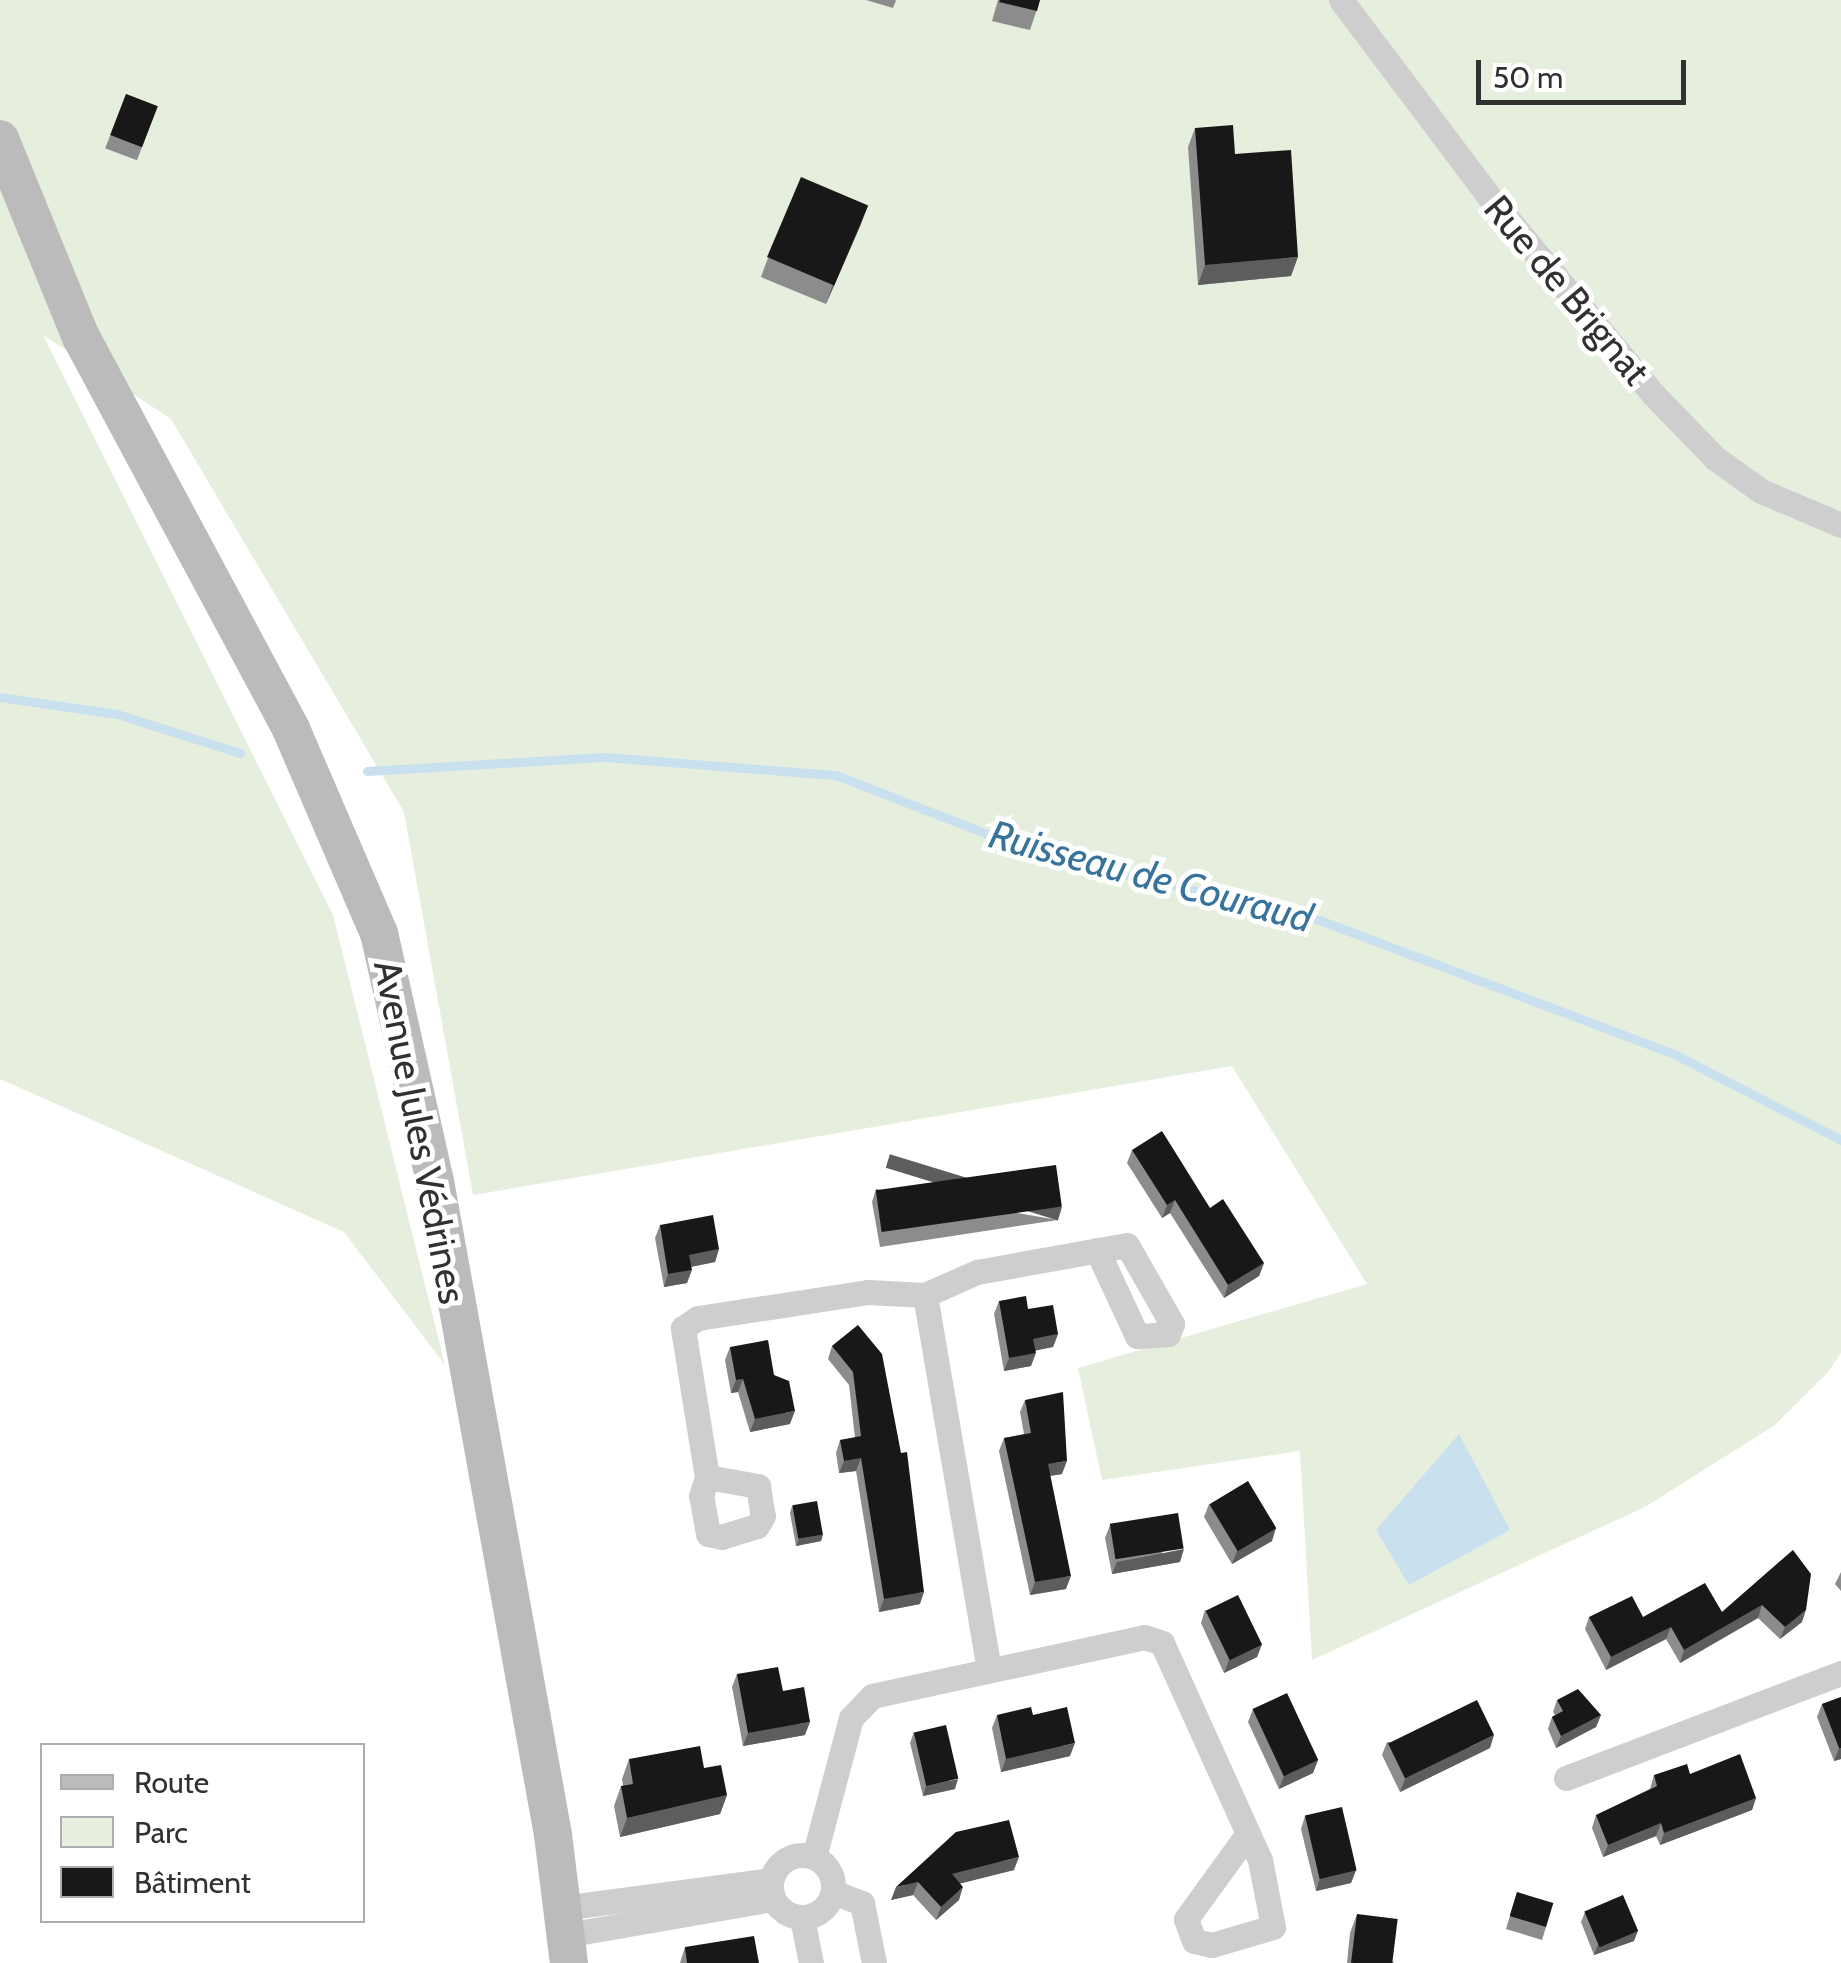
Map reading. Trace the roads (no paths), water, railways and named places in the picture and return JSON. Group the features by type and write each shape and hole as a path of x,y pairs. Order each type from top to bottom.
{"main road":[{"name":"Avenue Jules Védrines","path":"0,139 81,337 291,730 379,933 404,1024 435,1181 566,1935"}],"street":[{"name":"Rue de Brignat","path":"1341,0 1487,194 1653,394 1715,458 1761,491 1841,525"},
{"path":"707,1478 683,1328 698,1318 868,1292 925,1295 976,1272 1097,1250"},
{"path":"925,1295 988,1668"},
{"path":"814,1857 851,1718 872,1696 988,1668 1144,1638 1162,1643 1246,1836"},
{"path":"1566,1778 1841,1672"},
{"path":"772,1890 786,1859 814,1857 830,1871 833,1892 822,1910 802,1918"},
{"path":"566,1935 772,1890"},
{"path":"772,1890 802,1918 811,1963"},
{"path":"833,1892 862,1903 874,1963"}],"water":[{"path":"1459,1434 1510,1530 1409,1585 1376,1530"}],"waterway":[{"name":"Ruisseau de Couraud","path":"0,697 117,714 240,753"},
{"name":"Ruisseau de Couraud","path":"367,771 605,757 836,775 1039,854 1322,921 1674,1054 1841,1140"}]}
